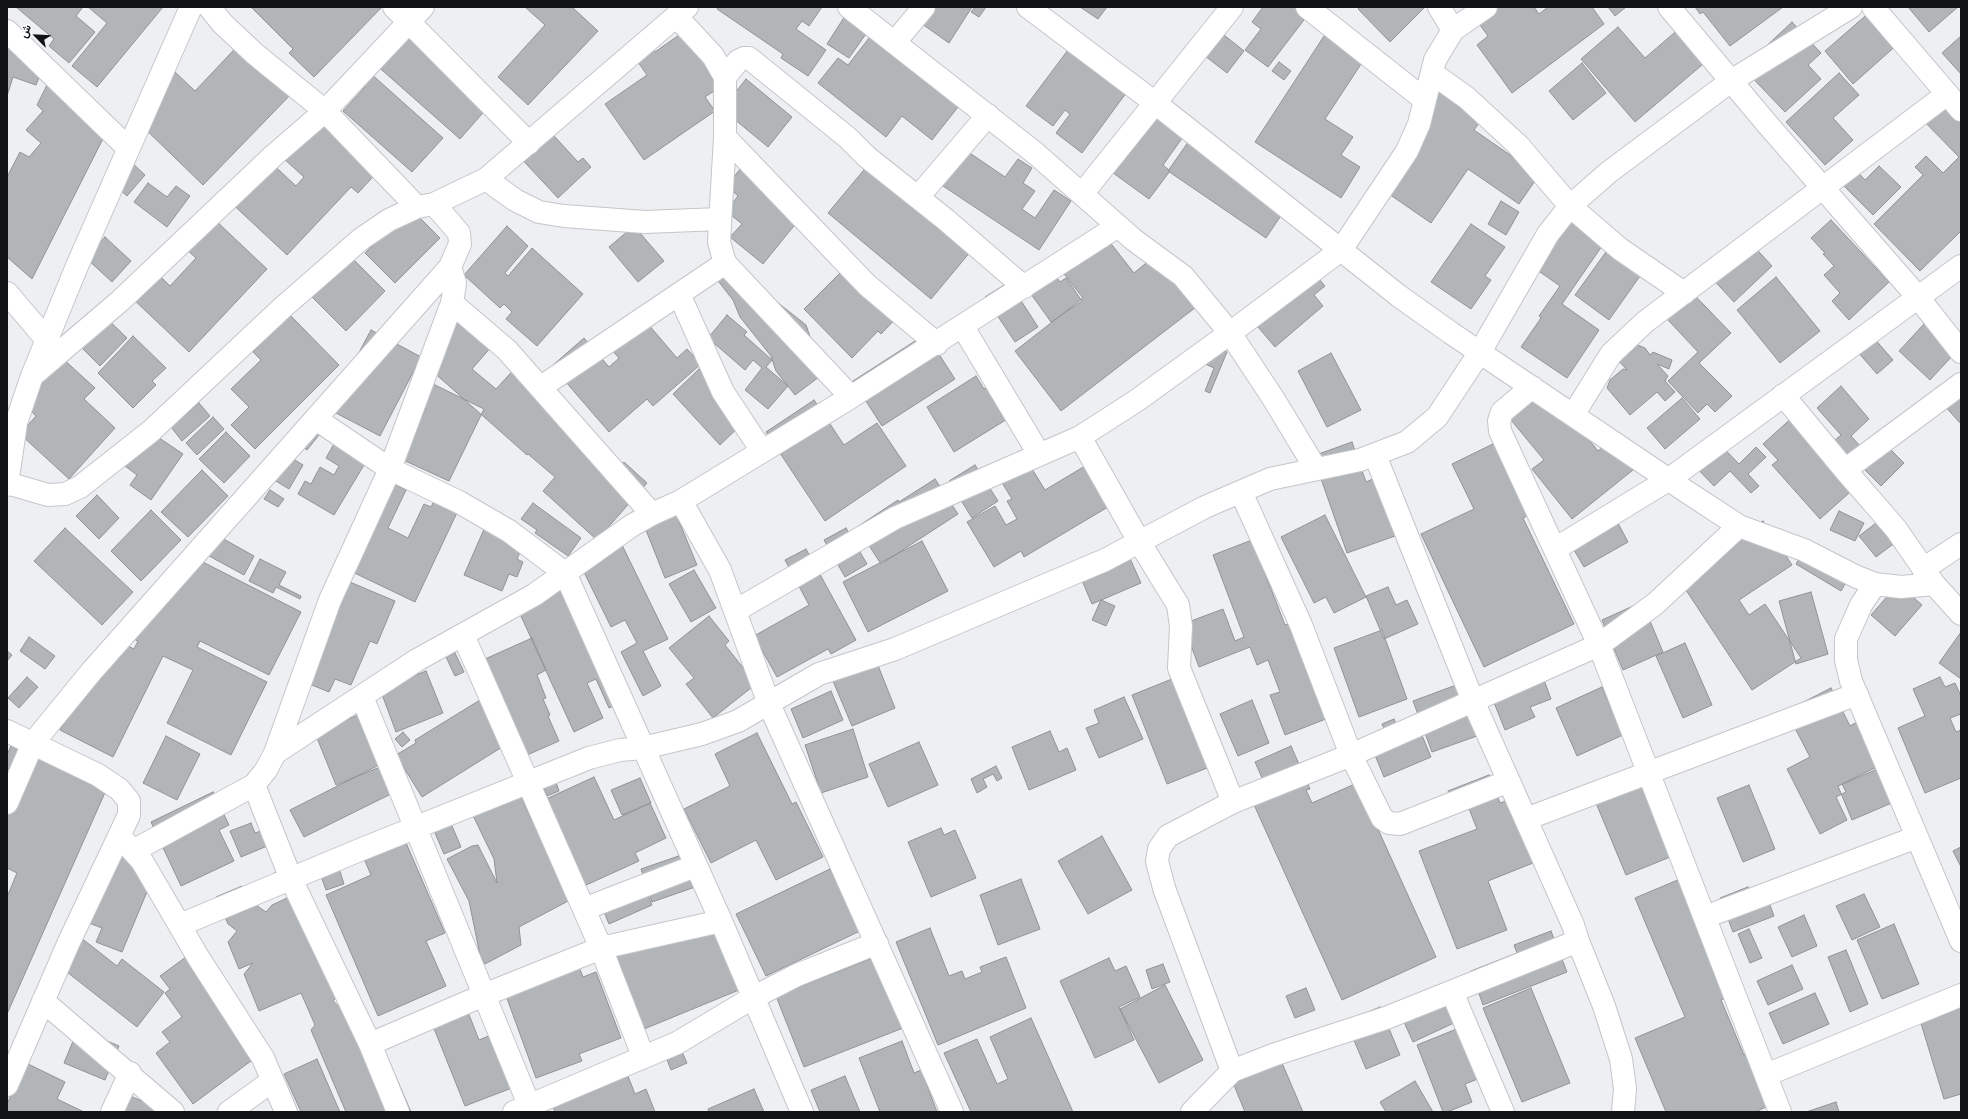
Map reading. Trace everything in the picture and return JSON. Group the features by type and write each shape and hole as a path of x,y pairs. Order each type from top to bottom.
{"street":[{"path":"191,7 128,148 11,429 7,484 48,495 65,494 80,487 151,431 281,309 361,239 389,220 486,179 682,11 713,56 725,77 725,137 719,242 725,263 851,397"},
{"path":"7,803 33,743 91,672 450,267 460,244 459,233 426,205 325,111 255,54 223,24 209,7"},
{"path":"849,7 1036,153 1118,226 1183,276 1230,333 1273,398 1316,469"},
{"path":"895,42 924,7"},
{"path":"1028,7 1154,102 1399,296 1532,388 1739,526 1804,550 1857,577 1875,584 1901,587 1929,576 1961,544"},
{"path":"1082,194 1154,102 1232,7"},
{"path":"1307,7 1425,100"},
{"path":"1439,7 1453,30"},
{"path":"735,611 895,518 1080,437 1136,401 1341,250 1407,151 1419,124 1435,60 1453,30 1486,7"},
{"path":"1669,7 1917,296 1961,352"},
{"path":"180,925 589,758 620,750 643,748 702,734 738,721 819,674 895,649 1105,560 1205,507 1270,479 1360,460 1407,442 1436,417 1480,352 1548,234 1570,206 1609,172 1731,81 1851,7"},
{"path":"1873,7 1961,110"},
{"path":"32,376 120,301 273,156 325,111 409,12 529,143"},
{"path":"7,31 128,148"},
{"path":"725,77 738,61 744,58 749,58 820,115 867,157 918,197 1024,287"},
{"path":"1432,73 1467,98 1518,144 1570,206 1620,249 1684,293"},
{"path":"1573,415 1611,354 1646,322 1947,94"},
{"path":"918,197 988,116"},
{"path":"725,137 867,284 937,344"},
{"path":"486,179 515,200 540,212 564,216 645,222 720,219"},
{"path":"275,753 417,660 534,595 652,514 681,501 937,344 1118,226"},
{"path":"542,387 725,263"},
{"path":"1555,549 1668,480 1917,296 1961,266"},
{"path":"126,843 254,785 266,770 275,753 330,600 390,469 452,303 455,283 450,267"},
{"path":"7,293 47,340"},
{"path":"679,294 723,392 762,451"},
{"path":"452,303 507,350 542,387 652,514"},
{"path":"963,327 1039,454"},
{"path":"1845,470 1961,384"},
{"path":"1532,388 1502,412 1499,421 1500,431 1599,645 1780,1112"},
{"path":"1783,395 1896,529 1929,576 1961,614"},
{"path":"316,418 390,469 459,502 509,531 565,573 695,866 721,921 802,1112"},
{"path":"1080,437 1178,605 1181,626 1179,668 1233,802"},
{"path":"1375,455 1473,701 1573,925 1604,1006 1621,1059 1625,1089 1622,1112"},
{"path":"1241,492 1301,625 1351,755 1380,813 1389,823 1400,824 1509,782"},
{"path":"681,501 720,570 769,704 877,943 947,1111"},
{"path":"1232,1071 1164,888 1157,862 1159,849 1168,836 1233,802 1351,755 1599,645 1655,604 1739,526"},
{"path":"1875,584 1861,605 1846,639 1846,660 1851,681 1961,941"},
{"path":"463,635 601,948 643,1056"},
{"path":"1526,819 1857,694"},
{"path":"362,697 484,995 525,1110 643,1056 677,1043 754,997 797,975 877,943"},
{"path":"7,731 98,775 129,800 126,843 68,944 7,1085"},
{"path":"254,785 291,879 370,1044 398,1112"},
{"path":"1704,917 1917,837"},
{"path":"126,843 142,861 262,1058 286,1112"},
{"path":"584,909 695,866"},
{"path":"370,1044 484,995 601,948 721,921"},
{"path":"1192,1112 1232,1071 1273,1055 1386,1018 1578,941"},
{"path":"1452,992 1503,1112"},
{"path":"1766,1075 1961,995"},
{"path":"43,1001 130,1073 173,1112"},
{"path":"112,1112 130,1073"},
{"path":"229,1112 272,1081"}],"building":[{"path":"16,7 83,7 76,16 95,32 69,63 49,46 54,39"},
{"path":"88,7 163,7 97,87 72,66 107,23"},
{"path":"251,7 382,7 314,77 289,53 293,49"},
{"path":"525,7 572,7 598,31 528,105 498,77 545,25"},
{"path":"718,7 822,7 809,26 802,21 796,29 826,50 808,76 781,58 783,54 717,9"},
{"path":"913,7 972,7 949,43 908,14"},
{"path":"975,7 986,7 979,17 971,12"},
{"path":"1080,7 1107,7 1098,19"},
{"path":"1263,7 1304,7 1310,12 1268,67 1245,50 1261,29 1252,22"},
{"path":"1360,7 1425,7 1390,42 1358,9"},
{"path":"1467,7 1534,7 1539,14 1548,7 1592,7 1604,24 1512,93 1477,45 1488,36"},
{"path":"1608,7 1626,7 1615,16"},
{"path":"1695,7 1783,7 1730,46 1703,12 1700,14"},
{"path":"1908,7 1958,7 1929,32"},
{"path":"1871,11 1899,43 1853,84 1825,51"},
{"path":"845,16 868,31 849,58 827,44"},
{"path":"410,22 495,99 460,139 374,63"},
{"path":"1792,22 1821,53 1808,65 1821,79 1785,112 1743,68"},
{"path":"1214,27 1244,51 1227,73 1196,49"},
{"path":"1618,27 1645,58 1681,27 1709,59 1635,122 1581,59"},
{"path":"686,30 723,85 705,97 715,111 644,160 605,104 647,75 631,52 647,41 655,52"},
{"path":"873,33 962,102 932,140 902,116 886,137 818,83 838,58 848,65"},
{"path":"1326,33 1365,58 1325,119 1353,137 1341,155 1360,167 1341,198 1255,142"},
{"path":"1961,36 1961,74 1942,53"},
{"path":"246,37 298,87 203,185 138,122 166,93 159,87 174,71 195,91"},
{"path":"7,41 40,75 36,85 13,77 7,96"},
{"path":"1074,42 1132,85 1082,153 1056,133 1070,114 1065,110 1053,126 1026,106"},
{"path":"1279,62 1291,71 1284,80 1272,71"},
{"path":"1582,63 1606,93 1573,120 1549,91"},
{"path":"369,72 443,138 412,172 343,111 365,87 360,82"},
{"path":"1839,73 1859,95 1833,118 1853,140 1825,165 1786,122"},
{"path":"746,79 792,117 768,147 722,109"},
{"path":"48,83 113,119 32,279 7,257 7,177 20,152 29,157 41,143 26,130 43,111 37,105"},
{"path":"1441,90 1482,119 1474,130 1539,175 1519,204 1468,169 1431,223 1376,185"},
{"path":"1931,101 1942,112 1951,103 1961,113 1961,231 1920,271 1874,224 1923,175 1915,167 1926,156 1943,173 1959,157 1917,114"},
{"path":"1151,104 1188,130 1163,165 1170,171 1149,199 1098,162"},
{"path":"326,116 381,168 358,193 351,187 287,255 227,199 266,158 296,186 304,177 283,158"},
{"path":"545,126 578,162 583,158 591,167 558,198 516,153"},
{"path":"1191,138 1288,205 1266,238 1168,171"},
{"path":"955,143 1005,177 1018,159 1032,168 1023,183 1035,191 1022,209 1035,218 1054,190 1071,201 1039,250 931,178"},
{"path":"873,159 976,245 931,299 828,213"},
{"path":"131,162 145,175 127,196 112,183"},
{"path":"744,164 806,211 763,264 730,237 742,224 726,211 738,196 727,186"},
{"path":"1879,166 1901,187 1873,215 1841,183 1854,168 1865,180"},
{"path":"148,183 167,197 176,186 190,196 167,227 134,202"},
{"path":"1501,201 1519,212 1506,235 1488,224"},
{"path":"1564,201 1611,233 1562,304 1599,330 1567,378 1521,347 1541,318 1539,316 1560,286 1523,260"},
{"path":"411,209 440,238 395,283 365,253"},
{"path":"213,218 267,269 189,352 131,297 155,271 170,286 196,258 185,248"},
{"path":"1831,220 1889,282 1849,320 1832,301 1840,293 1824,275 1834,266 1823,254 1825,253 1811,238"},
{"path":"1471,224 1505,247 1485,276 1491,280 1471,309 1431,282"},
{"path":"507,226 528,246 505,273 508,276 532,248 583,294 537,346 506,319 512,312 504,304 500,308 464,275"},
{"path":"634,226 664,261 638,282 609,247"},
{"path":"1101,231 1134,273 1151,259 1200,304 1061,411 1015,351 1083,298 1057,265"},
{"path":"105,237 131,261 112,282 86,258"},
{"path":"1748,240 1772,266 1734,302 1709,275"},
{"path":"1611,245 1645,269 1609,320 1575,295"},
{"path":"343,249 385,291 346,331 302,287"},
{"path":"724,256 743,275 806,325 823,374 795,395 776,371 771,356 740,317 733,300 711,272 707,262"},
{"path":"855,258 906,308 881,334 878,331 852,358 804,309"},
{"path":"1046,262 1060,282 1066,278 1082,301 1051,322 1021,280"},
{"path":"1306,264 1325,286 1314,295 1323,306 1275,347 1247,314"},
{"path":"1776,277 1820,331 1780,363 1737,310"},
{"path":"1679,279 1731,333 1699,363 1732,396 1715,412 1707,404 1698,413 1668,381 1698,352 1653,304"},
{"path":"1009,282 1038,327 1015,342 985,297"},
{"path":"98,310 127,338 100,366 71,337"},
{"path":"467,310 499,338 472,369 496,389 518,365 622,464 624,462 647,483 597,540 543,491 555,477 528,454 527,455 422,362"},
{"path":"636,310 677,358 687,349 701,364 653,406 647,399 609,432 552,366 584,338 609,367 619,358 602,339"},
{"path":"290,315 339,365 255,449 231,425 249,407 231,389 261,360 253,352"},
{"path":"727,315 747,332 744,335 772,360 766,367 788,386 768,409 745,390 762,368 753,360 745,370 708,338"},
{"path":"1924,324 1955,353 1930,380 1899,351"},
{"path":"1866,329 1893,360 1877,374 1850,343"},
{"path":"371,330 421,357 380,436 334,412 356,358"},
{"path":"926,334 955,379 882,426 853,381"},
{"path":"133,336 166,368 152,381 156,385 133,408 98,373"},
{"path":"1618,337 1645,348 1650,355 1653,352 1672,360 1669,369 1657,364 1668,376 1665,381 1675,392 1665,401 1657,392 1630,415 1607,388 1610,380 1623,369 1627,370 1606,347"},
{"path":"1202,341 1227,352 1210,393 1205,391 1214,368 1194,359"},
{"path":"1331,353 1361,410 1327,427 1298,371"},
{"path":"61,357 95,388 84,399 115,428 69,479 20,434 36,416 26,406 39,392 32,385"},
{"path":"699,369 746,420 720,445 673,394"},
{"path":"976,376 984,389 997,380 1017,413 954,452 927,407"},
{"path":"1528,379 1565,410 1598,451 1610,441 1633,470 1572,519 1532,469 1544,460 1497,403"},
{"path":"429,382 484,409 449,481 401,459 426,408 418,404"},
{"path":"1961,385 1961,424 1942,403"},
{"path":"1841,386 1869,419 1851,436 1861,447 1842,464 1827,447 1841,435 1817,408"},
{"path":"1682,398 1700,419 1665,449 1647,428"},
{"path":"814,400 844,445 877,423 906,466 825,521 766,432"},
{"path":"199,403 210,416 182,441 171,427"},
{"path":"1795,415 1858,485 1820,519 1772,465 1778,460 1763,444"},
{"path":"213,417 224,429 197,455 186,443"},
{"path":"309,428 319,435 307,450 298,443"},
{"path":"149,431 183,454 151,500 130,485 137,475 125,466"},
{"path":"226,432 250,456 224,483 199,459"},
{"path":"1712,436 1739,464 1756,447 1766,457 1748,474 1759,486 1751,493 1730,471 1714,486 1686,457"},
{"path":"1881,440 1904,463 1881,486 1858,463"},
{"path":"1499,441 1533,513 1523,518 1574,624 1484,667 1421,534 1474,509 1452,464"},
{"path":"335,442 367,460 334,515 298,494 305,481 311,484 320,467 334,475 339,466 326,458"},
{"path":"1352,442 1366,482 1375,478 1395,536 1347,553 1313,456"},
{"path":"1021,451 1045,490 1085,466 1108,507 1024,557 1021,551 994,567 967,522 995,506 1006,525 1017,519 1007,501 1012,499 993,468"},
{"path":"285,454 303,465 289,489 271,478"},
{"path":"975,465 998,501 972,518 949,481"},
{"path":"202,470 228,496 188,537 161,512"},
{"path":"384,479 406,490 388,528 408,538 424,504 431,507 439,491 462,502 415,602 342,567"},
{"path":"935,479 958,514 881,564 857,527 898,500 899,502"},
{"path":"270,490 284,499 278,507 264,499"},
{"path":"97,495 119,518 99,539 76,516"},
{"path":"671,502 697,565 665,578 640,515"},
{"path":"533,503 581,538 568,556 535,533 537,530 521,519"},
{"path":"151,510 181,540 141,581 111,551"},
{"path":"1839,511 1864,523 1855,541 1830,530"},
{"path":"1612,512 1628,542 1584,567 1567,538"},
{"path":"1325,515 1366,597 1334,613 1326,597 1314,603 1281,537"},
{"path":"1880,520 1896,542 1876,557 1859,536"},
{"path":"1763,521 1792,565 1739,600 1749,615 1765,604 1801,658 1752,690 1678,578"},
{"path":"485,527 524,543 517,559 523,562 517,577 509,574 502,591 464,575"},
{"path":"65,528 133,592 102,625 34,561"},
{"path":"846,528 867,564 845,577 824,540"},
{"path":"211,532 254,556 244,575 200,551"},
{"path":"1252,540 1285,625 1295,622 1331,717 1285,735 1270,695 1280,692 1268,660 1257,665 1250,647 1199,667 1183,624 1223,609 1235,641 1244,637 1213,555"},
{"path":"922,541 948,591 868,632 843,582"},
{"path":"621,543 668,639 643,651 661,686 643,696 621,652 637,643 625,620 611,627 580,564"},
{"path":"1123,543 1141,583 1092,604 1075,564"},
{"path":"1808,544 1853,570 1841,591 1796,564"},
{"path":"806,549 856,640 831,654 828,649 777,677 754,636 809,605 785,560"},
{"path":"189,555 301,612 269,675 200,641 197,647 267,682 231,755 167,723 193,670 163,656 113,757 60,730 96,660 120,642 134,649 138,641 123,634"},
{"path":"260,559 286,572 279,585 301,596 300,599 276,587 273,593 249,581"},
{"path":"694,570 716,608 691,622 669,584"},
{"path":"345,580 395,601 377,644 370,641 351,685 335,679 329,692 302,681"},
{"path":"560,582 616,705 609,708 596,679 587,683 603,718 574,732 515,603"},
{"path":"1898,584 1922,605 1895,636 1871,615"},
{"path":"1388,587 1396,605 1407,600 1418,624 1384,639 1366,596"},
{"path":"1811,592 1828,654 1796,664 1779,601"},
{"path":"1101,600 1115,606 1106,626 1092,620"},
{"path":"1642,602 1663,652 1623,670 1602,620"},
{"path":"709,616 729,641 725,645 756,684 713,718 686,684 694,678 669,648"},
{"path":"1382,630 1407,699 1359,717 1334,648"},
{"path":"1961,632 1961,679 1939,663"},
{"path":"29,637 55,656 45,669 20,651"},
{"path":"532,638 546,670 537,675 546,698 543,699 550,715 548,716 559,741 527,755 485,659"},
{"path":"1685,643 1712,705 1683,718 1656,656"},
{"path":"7,651 12,655 7,661"},
{"path":"455,653 464,672 455,676 446,657"},
{"path":"877,663 895,708 852,726 833,681"},
{"path":"426,671 443,713 396,732 380,689"},
{"path":"27,677 38,687 19,708 8,698"},
{"path":"1177,677 1212,766 1167,784 1132,695"},
{"path":"1940,677 1945,687 1955,683 1961,696 1961,714 1950,718 1956,732 1961,730 1961,778 1925,793 1898,728 1925,716 1913,689"},
{"path":"1544,680 1551,699 1530,707 1535,717 1505,730 1487,685"},
{"path":"1459,684 1477,736 1432,752 1413,701"},
{"path":"1602,687 1623,735 1577,756 1556,708"},
{"path":"1831,688 1850,726 1859,721 1881,765 1842,784 1846,792 1836,797 1847,820 1820,834 1787,769 1810,757 1786,711"},
{"path":"831,691 843,720 803,738 791,709"},
{"path":"1124,697 1143,739 1099,758 1086,728 1099,723 1094,710"},
{"path":"480,700 507,744 422,797 396,755 416,743 415,740"},
{"path":"1252,700 1269,743 1238,756 1220,714"},
{"path":"358,715 380,767 336,785 315,733"},
{"path":"1394,719 1398,728 1416,721 1431,757 1384,777 1370,743 1387,736 1382,724"},
{"path":"853,729 868,777 821,793 805,745"},
{"path":"1050,731 1059,752 1067,748 1076,770 1029,790 1012,747"},
{"path":"403,732 410,740 402,747 395,739"},
{"path":"757,733 792,804 796,802 823,857 776,880 756,840 711,863 684,809 730,786 715,754"},
{"path":"166,736 200,754 177,800 143,783"},
{"path":"919,742 938,785 888,807 869,764"},
{"path":"11,746 107,788 7,1014 7,897 17,873 7,868 7,779 11,770 7,768 7,755"},
{"path":"1291,746 1310,789 1306,790 1312,803 1357,783 1436,957 1342,1000 1246,787 1263,780 1255,762"},
{"path":"379,765 393,793 304,837 290,810"},
{"path":"1887,765 1901,799 1852,820 1838,786"},
{"path":"996,766 1002,778 997,781 993,774 983,779 987,787 977,793 971,779"},
{"path":"1640,770 1675,855 1626,875 1591,791"},
{"path":"552,771 559,791 547,796 539,776"},
{"path":"1489,775 1500,803 1509,800 1533,863 1488,881 1507,930 1457,949 1419,851 1477,829 1468,806 1455,810 1448,791"},
{"path":"594,777 614,820 650,803 666,838 635,853 639,861 584,886 544,800"},
{"path":"640,778 651,803 622,815 611,790"},
{"path":"1749,785 1775,849 1743,862 1717,798"},
{"path":"213,792 229,825 219,830 234,861 181,886 151,822"},
{"path":"522,797 524,804 572,899 519,927 521,945 485,964 480,955 469,901 447,859 472,846 478,845 497,883 494,859 466,801"},
{"path":"443,805 461,847 444,854 426,812"},
{"path":"251,823 255,833 266,829 272,844 241,857 230,831"},
{"path":"941,828 944,835 955,830 976,878 931,897 908,842"},
{"path":"400,829 445,933 426,941 446,986 378,1016 326,895 371,875 359,847"},
{"path":"1102,836 1132,890 1088,914 1058,861"},
{"path":"115,839 156,870 122,952 96,942 102,928 76,918"},
{"path":"1961,847 1961,867 1953,851"},
{"path":"690,852 701,885 652,902 641,869"},
{"path":"336,859 344,884 326,890 317,865"},
{"path":"281,865 289,883 256,905 266,912 272,905 298,893 341,992 333,1001 383,1047 411,1112 346,1112 311,1030 315,1025 301,993 259,1011 244,974 253,963 239,969 228,942 237,931 228,924 216,897 242,886 247,897 259,892"},
{"path":"830,869 860,931 766,976 736,914"},
{"path":"1021,879 1040,929 998,945 980,895"},
{"path":"1680,879 1730,996 1721,1000 1744,1055 1756,1050 1777,1102 1755,1112 1666,1112 1635,1038 1685,1017 1635,898"},
{"path":"642,881 652,905 609,924 599,900"},
{"path":"1748,887 1754,902 1767,897 1774,916 1733,932 1720,898"},
{"path":"1864,894 1880,927 1852,940 1836,906"},
{"path":"1804,915 1817,946 1792,957 1778,927"},
{"path":"711,922 739,990 644,1029 613,955"},
{"path":"1894,924 1919,984 1882,999 1857,940"},
{"path":"930,928 949,976 962,971 965,979 982,972 980,967 1006,957 1026,1008 938,1045 896,942"},
{"path":"1749,929 1762,958 1750,963 1738,934"},
{"path":"1551,931 1567,972 1483,1005 1471,971 1517,953 1514,945"},
{"path":"80,937 117,966 122,959 164,992 137,1027 58,965"},
{"path":"1846,950 1868,1004 1850,1012 1828,957"},
{"path":"573,952 583,977 596,972 621,1038 579,1054 582,1061 536,1078 501,982"},
{"path":"190,954 259,1055 193,1104 156,1053 170,1042 162,1032 182,1017 165,993 170,989 160,976"},
{"path":"875,957 903,1028 804,1067 776,996"},
{"path":"1109,958 1115,971 1126,966 1140,997 1119,1007 1134,1040 1095,1058 1060,981"},
{"path":"1163,964 1170,982 1152,989 1146,970"},
{"path":"1792,965 1803,989 1768,1005 1757,981"},
{"path":"1165,985 1203,1060 1159,1083 1120,1009"},
{"path":"1306,988 1315,1010 1295,1018 1286,996"},
{"path":"1531,988 1570,1083 1522,1102 1483,1008"},
{"path":"1458,991 1469,1016 1413,1042 1396,1004"},
{"path":"1815,993 1829,1024 1783,1044 1769,1013"},
{"path":"1961,994 1961,1094 1944,1099 1916,1007"},
{"path":"464,1002 479,1040 496,1033 517,1086 465,1106 429,1016"},
{"path":"1380,1007 1400,1055 1366,1069 1346,1021"},
{"path":"1031,1018 1073,1112 971,1112 944,1053 977,1039 997,1084 1008,1079 990,1037"},
{"path":"1464,1026 1483,1077 1465,1084 1472,1102 1447,1112 1443,1112 1417,1045"},
{"path":"78,1029 119,1046 105,1080 64,1063"},
{"path":"902,1041 914,1073 921,1070 937,1112 880,1112 859,1058"},
{"path":"678,1043 687,1063 671,1070 663,1049"},
{"path":"1279,1056 1303,1112 1245,1112 1229,1073"},
{"path":"317,1059 340,1112 301,1112 284,1074"},
{"path":"26,1063 65,1082 57,1099 84,1112 7,1112 7,1104"},
{"path":"624,1066 635,1094 646,1089 655,1112 555,1112 546,1090"},
{"path":"845,1076 860,1112 820,1112 811,1090"},
{"path":"1415,1081 1433,1112 1386,1112 1380,1102"},
{"path":"754,1089 764,1112 709,1112 708,1109"},
{"path":"123,1093 168,1112 115,1112"},
{"path":"1836,1102 1839,1112 1806,1112"}]}
